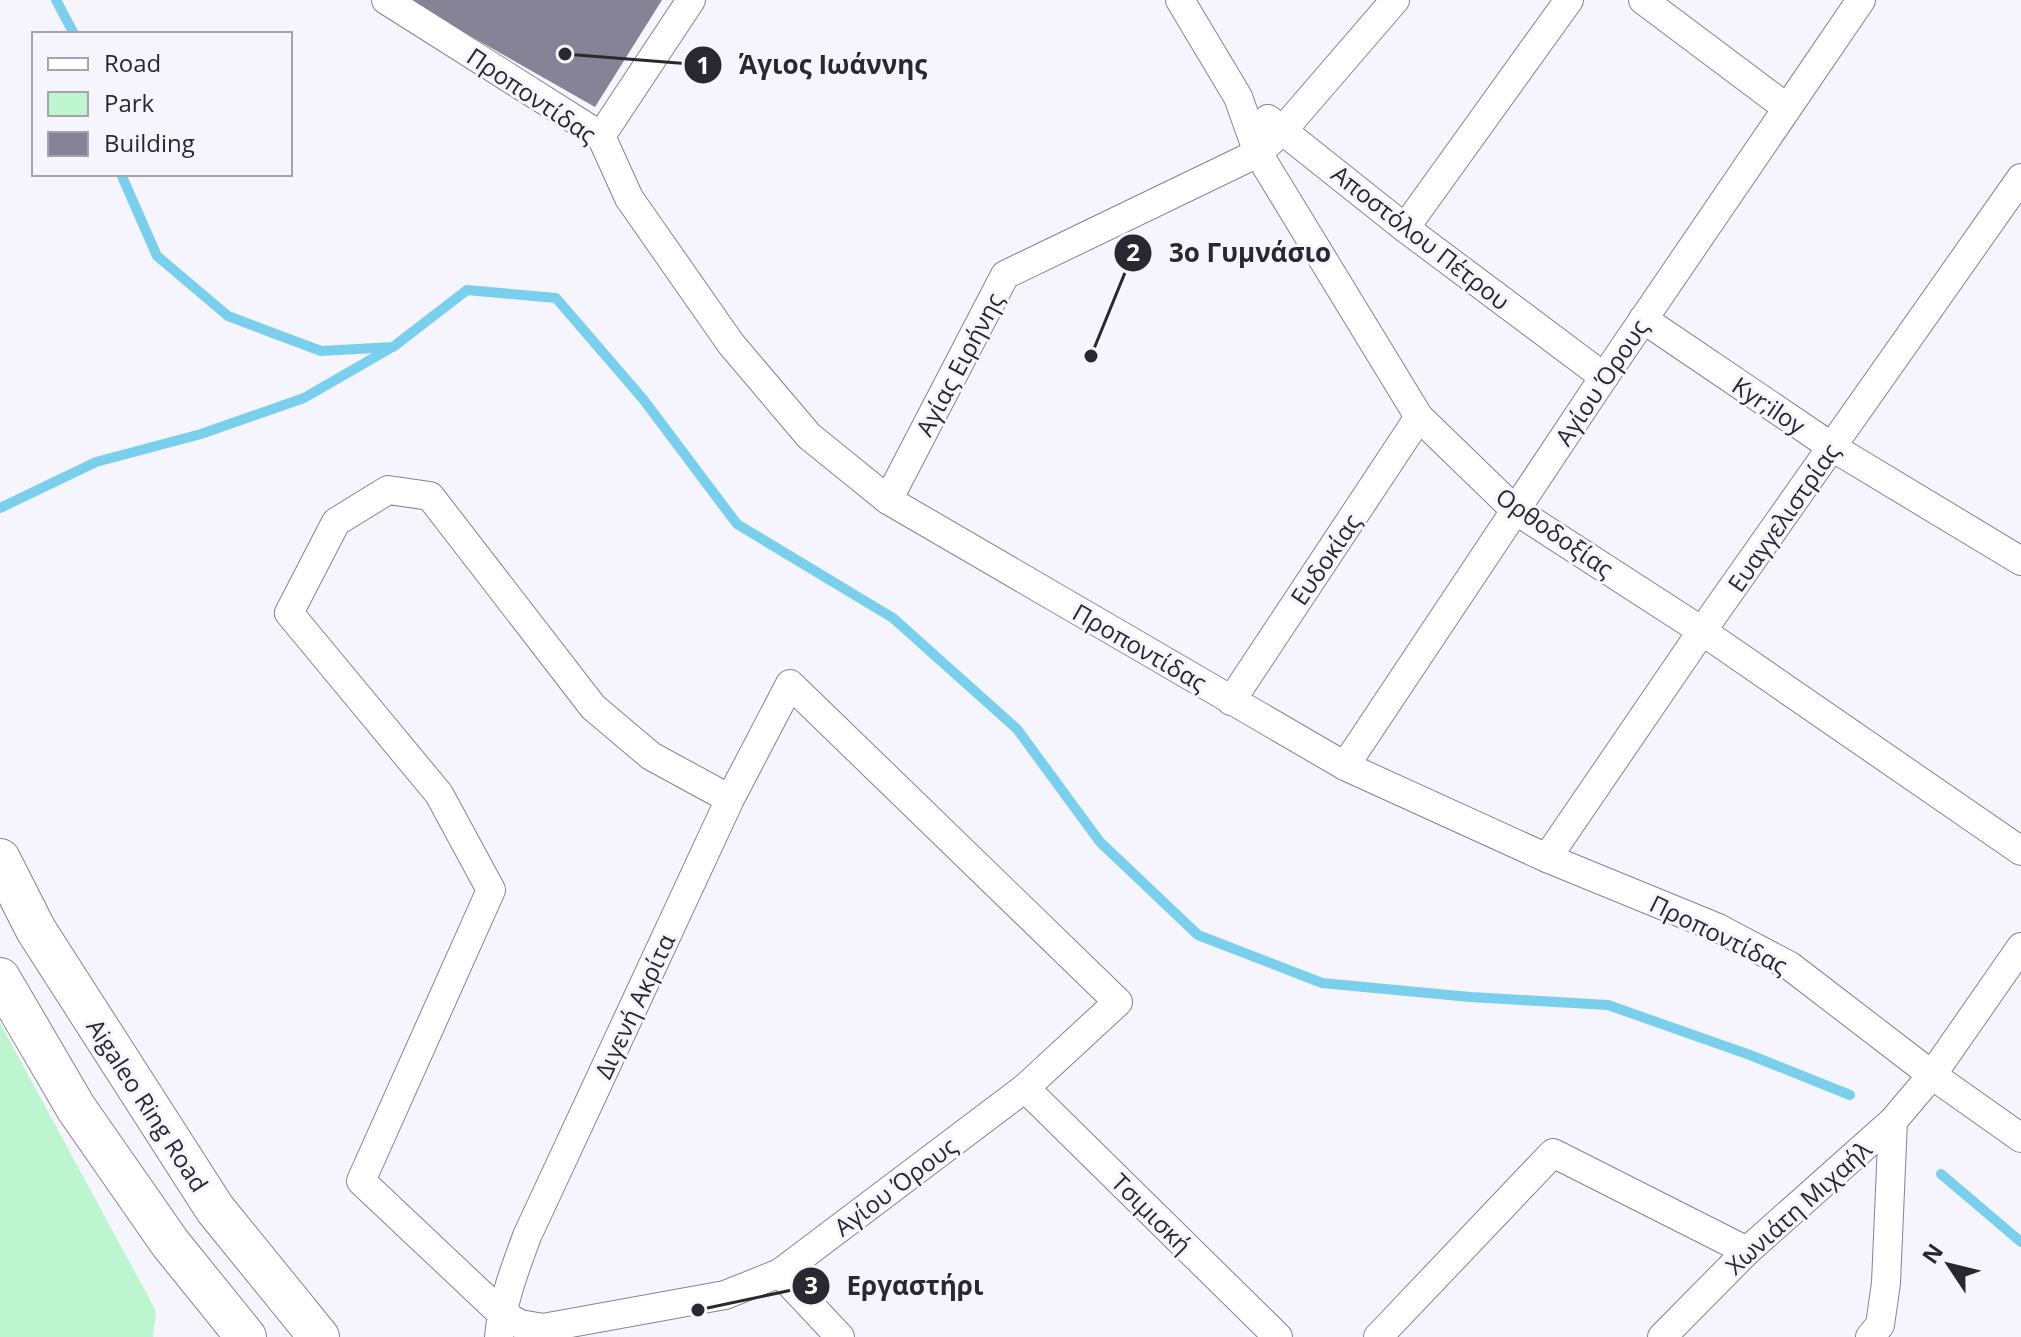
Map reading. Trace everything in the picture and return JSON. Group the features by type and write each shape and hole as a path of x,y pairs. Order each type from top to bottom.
{"main road":[{"name":"Aigaleo Ring Road","path":"0,859 36,930 215,1209 319,1337"},
{"path":"0,978 76,1108 170,1243 246,1337"}],"street":[{"name":"Προποντίδας","path":"386,0 601,136 629,198 731,344 809,436 888,500 1345,766 1547,858 1718,928 1790,966 1932,1075 2021,1138"},
{"path":"601,136 691,0"},
{"name":"Ορθοδοξίας","path":"1180,0 1238,97 1258,153 1419,417 1515,510 1702,631 2021,851"},
{"name":"Αγίας Ειρήνης","path":"888,500 1005,275 1258,153 1283,130 1395,0"},
{"path":"1405,228 1569,0"},
{"path":"1643,0 1787,108"},
{"name":"Αγίου Όρους","path":"1345,766 1643,319 1861,0"},
{"name":"Αποστόλου Πέτρου","path":"1238,97 1405,228 1604,377"},
{"name":"Ευαγγελιστρίας","path":"1547,858 1702,631 2021,178"},
{"name":"Kyr;iloy","path":"1643,319 1832,447 2021,561"},
{"name":"Ευδοκίας","path":"1231,701 1419,417"},
{"path":"500,1325 361,1181 491,890 439,794 289,613 336,522 388,490 430,496 593,707 651,756 730,799"},
{"name":"Διγενή Ακρίτα","path":"500,1325 527,1236 730,799 790,684 1118,1002"},
{"name":"Χωνιάτη Μιχαήλ","path":"1662,1337 1747,1251 1893,1121 1932,1075 2021,947"},
{"name":"Αγίου Όρους","path":"500,1325 543,1328 725,1295 780,1273 1025,1088 1118,1002"},
{"name":"Τσιμισκή","path":"1025,1088 1278,1337"},
{"path":"1880,1333 1886,1283 1893,1121"},
{"path":"1378,1337 1553,1153 1747,1251"},
{"path":"780,1273 840,1337"}],"green space":[{"path":"0,1023 156,1311 153,1337 0,1337"}],"building":[{"path":"407,0 662,0 595,107"}],"waterway":[{"path":"56,0 73,32"},
{"path":"122,176 157,256 228,316 321,351 393,347 467,290 556,298 643,399 737,524 893,618 1017,729 1100,842 1198,935 1322,983 1470,997 1608,1005 1750,1055 1850,1095"},
{"path":"0,508 96,462 201,434 304,398 389,349"},
{"path":"1941,1174 2021,1242"}],"place":[{"name":"Άγιος Ιωάννης","path":"565,54"},
{"name":"3ο Γυμνάσιο","path":"1091,356"},
{"name":"Εργαστήρι","path":"698,1310"}]}
